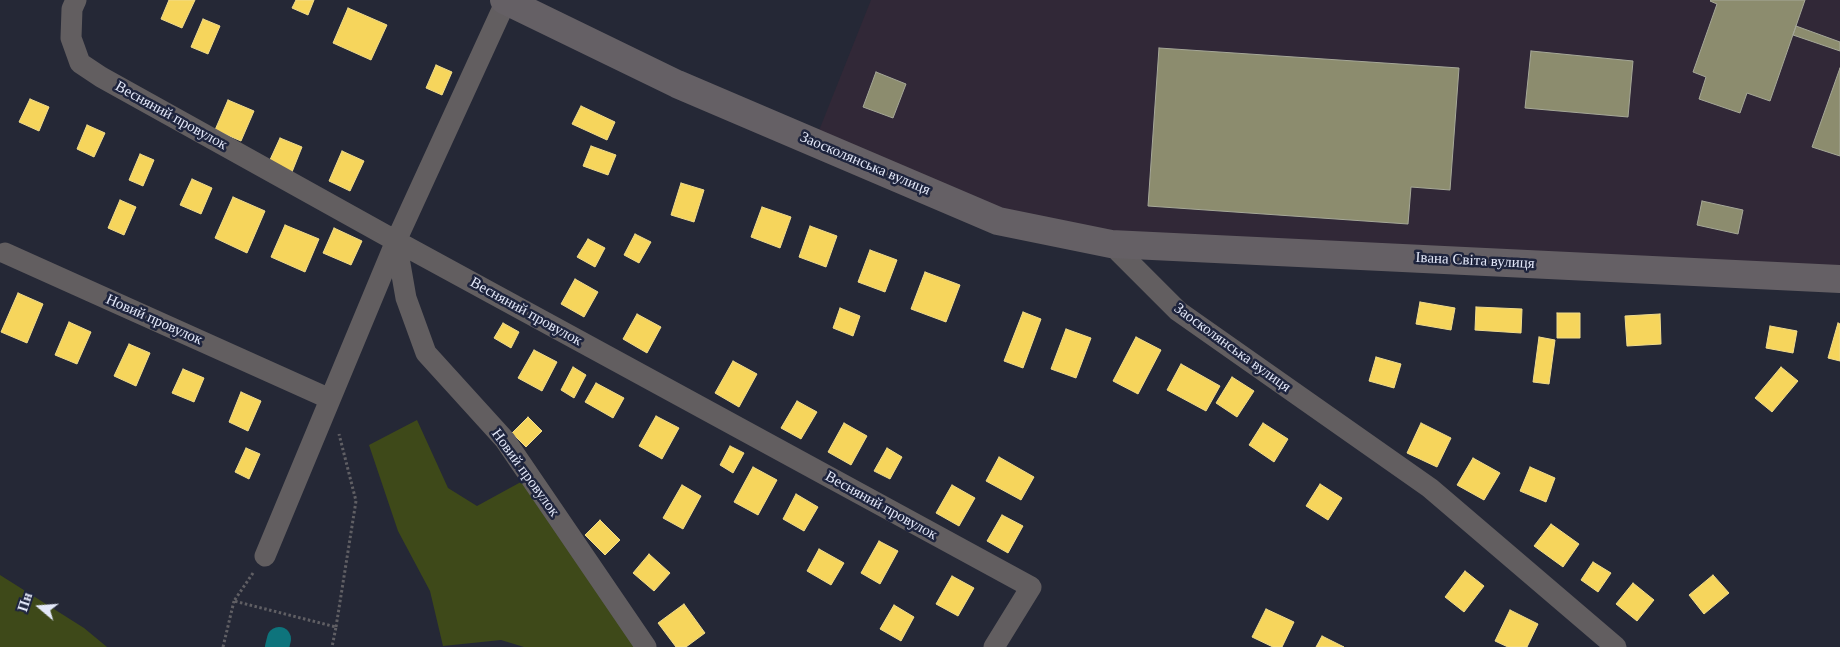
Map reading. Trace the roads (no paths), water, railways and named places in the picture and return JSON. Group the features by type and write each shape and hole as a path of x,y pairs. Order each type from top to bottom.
{"street":[{"name":"Весняний провулок","path":"76,0 72,9 71,38 80,62 101,77 396,241 1031,587 994,647"},
{"path":"265,556 396,241 505,0"},
{"name":"Заосколянська вулиця","path":"505,0 677,84 998,221 1111,244 1178,311 1430,488 1616,647"},
{"name":"Новий провулок","path":"396,241 406,298 426,354 504,440 646,647"},
{"name":"Івана Світа вулиця","path":"1111,244 1840,279"},
{"name":"Новий провулок","path":"5,253 330,398"}],"waterway":[{"path":"277,647 279,639"}]}
